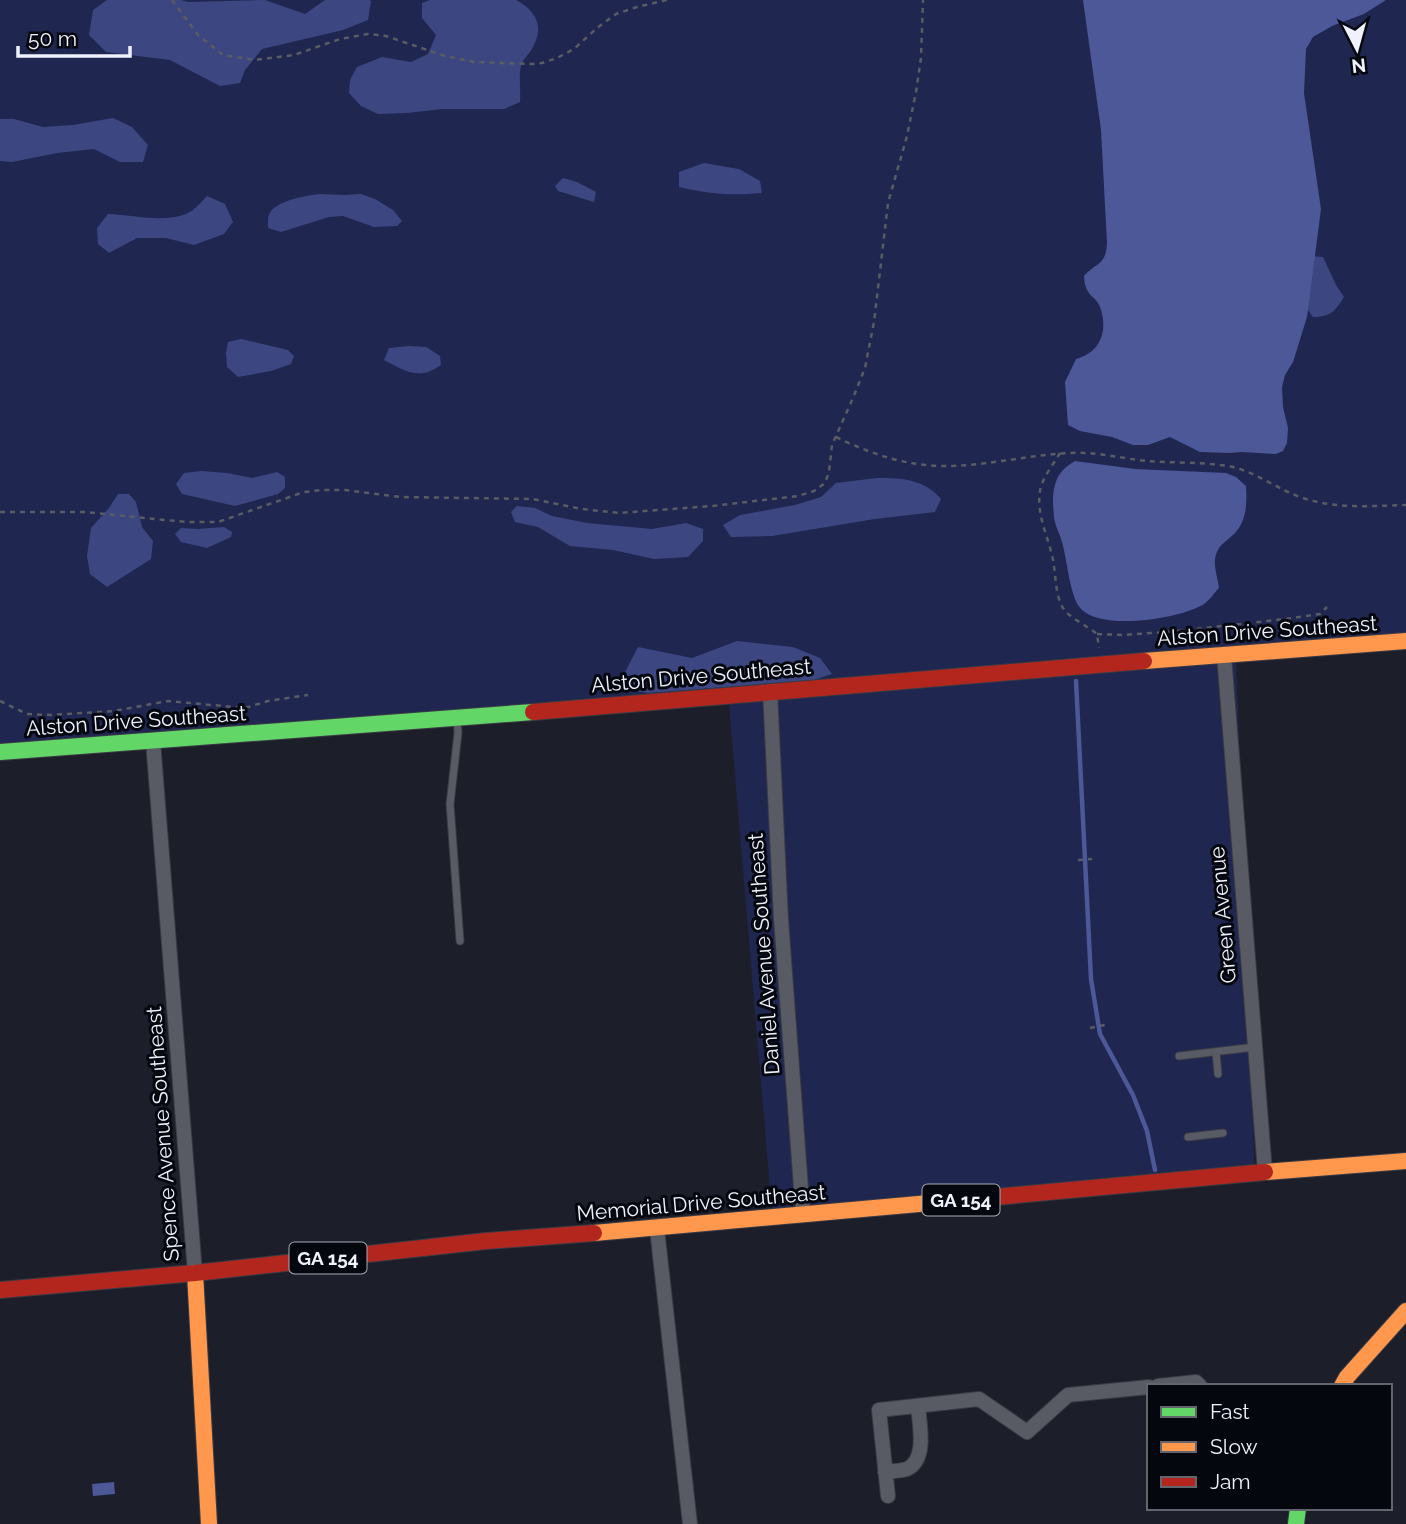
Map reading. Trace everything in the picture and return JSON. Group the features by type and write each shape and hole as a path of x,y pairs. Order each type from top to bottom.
{"street":[{"name":"Alston Drive Southeast","path":"0,752 1406,641"},
{"name":"Green Avenue","path":"1224,655 1265,1172"},
{"name":"Daniel Avenue Southeast","path":"770,691 781,919 803,1214"},
{"name":"Spence Avenue Southeast","path":"153,741 195,1273 209,1524"},
{"name":"Memorial Drive Southeast","path":"0,1290 195,1273 478,1242 657,1229 1406,1161"},
{"path":"657,1229 690,1524"},
{"path":"1343,1384 1406,1311"},
{"path":"1177,1384 1198,1384"},
{"path":"888,1496 878,1410 979,1399 1027,1432 1068,1395 1147,1387"},
{"path":"885,1472 906,1469 915,1462 920,1444 918,1406"}],"lane":[{"path":"457,718 458,733 450,804 460,941"},
{"path":"1179,1056 1255,1047"},
{"path":"1216,1052 1218,1074"},
{"path":"1188,1137 1223,1133"}],"path":[{"path":"172,0 198,35 223,55 255,60 281,57 340,39 368,34 386,36 445,56 474,62 531,64 557,58 574,49 616,14 667,0"},
{"path":"0,512 85,512 176,522 218,522 304,492 322,489 400,497 533,499 619,513 712,506 798,496 814,491 825,483 832,445 865,368 881,270 888,203 920,69 923,0"},
{"path":"835,437 877,455 927,466 1060,453 1096,454 1145,461 1227,466 1257,476 1305,499 1329,504 1406,505"},
{"path":"1060,453 1039,492 1042,523 1049,542 1063,608 1071,617 1097,634 1167,632 1286,619 1320,614 1327,607"},
{"path":"1097,634 1101,664"},
{"path":"0,701 27,714 50,715 114,711 168,701 245,708 268,701 308,695"},
{"path":"1079,860 1092,859"},
{"path":"1090,1028 1104,1025"}],"shaded area":[{"path":"0,0 1406,0 1406,641 1236,655 1255,1181 773,1225 728,693 0,746"},
{"path":"107,0 265,0 305,14 325,0 371,1 368,20 343,30 262,49 245,70 240,83 220,86 170,60 106,52 89,35 93,10"},
{"path":"430,0 516,0 533,13 538,25 537,38 521,67 520,102 504,109 442,109 378,114 361,106 349,93 350,80 357,67 382,57 411,62 428,54 436,35 422,18 422,3"},
{"path":"1083,0 1386,0 1364,14 1332,26 1313,37 1306,49 1304,93 1321,209 1307,317 1282,387 1288,428 1287,443 1283,451 1276,454 1200,452 1170,437 1148,445 1133,445 1112,437 1080,431 1068,425 1065,382 1076,359 1096,347 1103,327 1099,305 1089,293 1084,276 1105,256 1107,243 1101,130"},
{"path":"113,118 132,127 148,145 143,162 120,162 94,149 12,162 0,161 0,119 14,119 43,127"},
{"path":"704,163 739,169 760,181 762,193 720,194 679,187 679,172"},
{"path":"563,178 596,192 594,202 558,191 555,186"},
{"path":"321,194 361,194 393,210 402,221 397,226 374,227 343,216 329,217 281,232 268,228 269,215 275,207 294,199"},
{"path":"207,196 225,204 233,222 224,234 194,245 166,238 137,238 109,253 98,244 97,228 108,214 177,217 192,211"},
{"path":"1312,256 1323,257 1344,297 1332,312 1319,317 1313,317 1298,296"},
{"path":"241,339 288,350 294,356 291,364 238,377 227,367 226,353 228,342"},
{"path":"426,347 440,356 441,365 426,373 412,373 384,360 389,348"},
{"path":"1075,461 1135,469 1226,473 1246,486 1244,518 1216,555 1219,588 1208,601 1178,614 1141,620 1106,620 1091,616 1081,609 1071,587 1053,505 1058,477"},
{"path":"202,471 252,478 277,472 285,477 285,488 278,494 235,506 182,494 176,484 184,473"},
{"path":"877,478 904,479 920,484 941,499 935,512 772,536 731,537 723,525 740,515 795,505 821,497 836,483"},
{"path":"118,494 129,494 136,502 142,527 153,541 151,559 107,587 90,574 87,556 91,528"},
{"path":"517,506 535,508 552,516 587,523 652,529 686,523 703,529 703,541 688,557 654,559 613,550 570,546 538,527 515,522 511,512"},
{"path":"224,527 232,532 231,537 207,548 181,542 175,534 181,528"},
{"path":"737,641 793,647 820,658 832,674 814,680 648,693 623,689 620,682 638,647 692,658"},
{"path":"114,1482 115,1494 93,1496 92,1484"}],"waterway":[{"path":"1076,681 1091,979 1100,1034 1133,1095 1147,1131 1155,1170"}],"traffic: fast":[{"path":"0,752 533,712"},
{"path":"1296,1524 1298,1510"}],"traffic: slow":[{"path":"1144,661 1406,641"},
{"path":"1265,1172 1406,1161"},
{"path":"594,1233 952,1201"},
{"path":"195,1273 209,1524"},
{"path":"1343,1384 1406,1311"}],"traffic: jam":[{"path":"533,712 1144,661"},
{"path":"952,1201 1265,1172"},
{"path":"0,1290 195,1273 486,1241 594,1233"}]}
